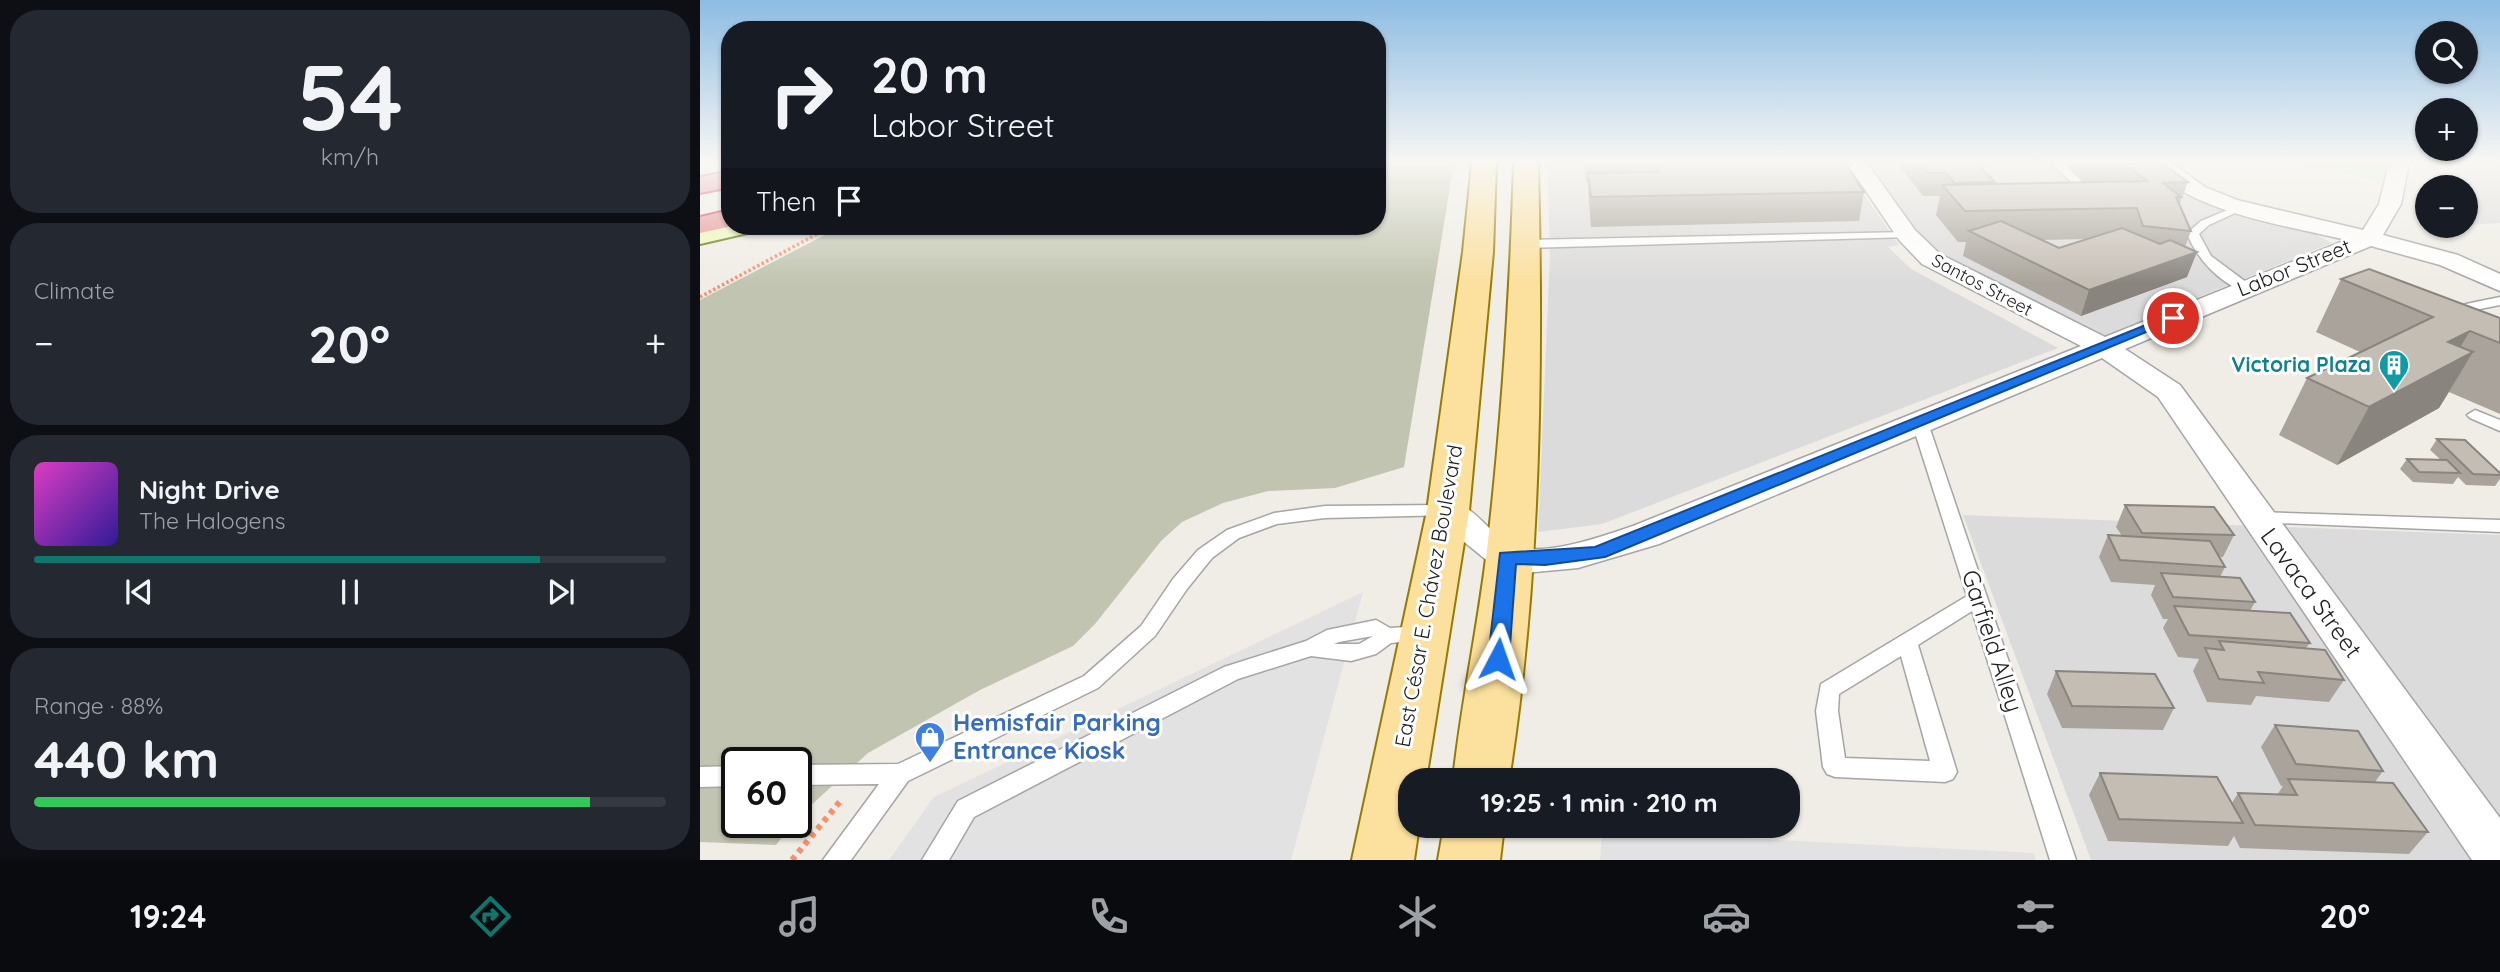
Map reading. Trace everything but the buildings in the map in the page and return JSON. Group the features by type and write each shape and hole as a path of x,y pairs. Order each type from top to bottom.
{"highway":[{"path":"700,225 721,220"}],"main road":[{"name":"East César E. Chávez Boulevard","path":"1383,860 1406,635 1448,511 1481,203"},
{"path":"1484,768 1496,683 1517,462 1526,203"},
{"path":"700,236 721,231"},
{"path":"1469,860 1473,838"}],"street":[{"name":"Santos Street","path":"1885,203 1920,251 1948,269 2104,347"},
{"path":"2229,203 2440,257 2500,283"},
{"name":"Labor Street","path":"1507,558 1545,559 1598,553 2370,238 2390,203"},
{"name":"Lavaca Street","path":"2104,347 2169,391 2184,408 2203,443 2500,858"},
{"path":"1448,511 1507,558"}],"lane":[{"path":"2241,208 2205,223 2193,233 2197,248 2246,288"},
{"path":"1527,244 1907,235"},
{"path":"2449,331 2446,324 2455,315 2471,307 2500,301"},
{"path":"2475,415 2500,426"},
{"name":"Garfield Alley","path":"1920,423 2063,860"},
{"path":"812,775 900,774 1091,682 1148,631 1180,584 1205,554 1233,534 1274,519 1325,512 1448,511"},
{"path":"2257,518 2500,526"},
{"path":"1907,642 1945,772 1835,767 1827,711 1829,690 1978,598"},
{"path":"935,860 966,809 1231,673 1282,654 1311,648 1336,654 1372,650 1406,635"},
{"path":"836,860 900,774"},
{"path":"700,777 721,776"}],"path":[{"path":"700,297 815,235"}],"shaded area":[{"path":"1386,203 1447,203 1404,467 1335,488 1268,491 1223,503 1182,522 1161,541 1095,624 1073,646 980,690 868,753 812,804 812,747 721,747 721,838 781,838 776,845 700,842 700,300 825,235 1386,235"},
{"path":"1548,203 1870,203 1899,245 1888,247 1911,269 2058,348 1602,524 1538,532 1550,256"},
{"path":"1893,203 2212,203 2224,209 2309,231 2332,243 2103,336 1930,249"},
{"path":"2478,203 2500,203 2500,223 2478,224"},
{"path":"1963,515 2500,535 2500,860 2091,860"},
{"path":"1363,592 1291,860 889,860 934,797"},
{"path":"1602,838 1739,838 2034,853 2036,860 1600,860"}],"place":[{"name":"Victoria Plaza","path":"2394,392"},
{"name":"Hemisfair Parking Entrance Kiosk","path":"930,764"}],"route":[{"path":"1498,659 1507,558 1545,559 1598,553 2173,318"}]}
